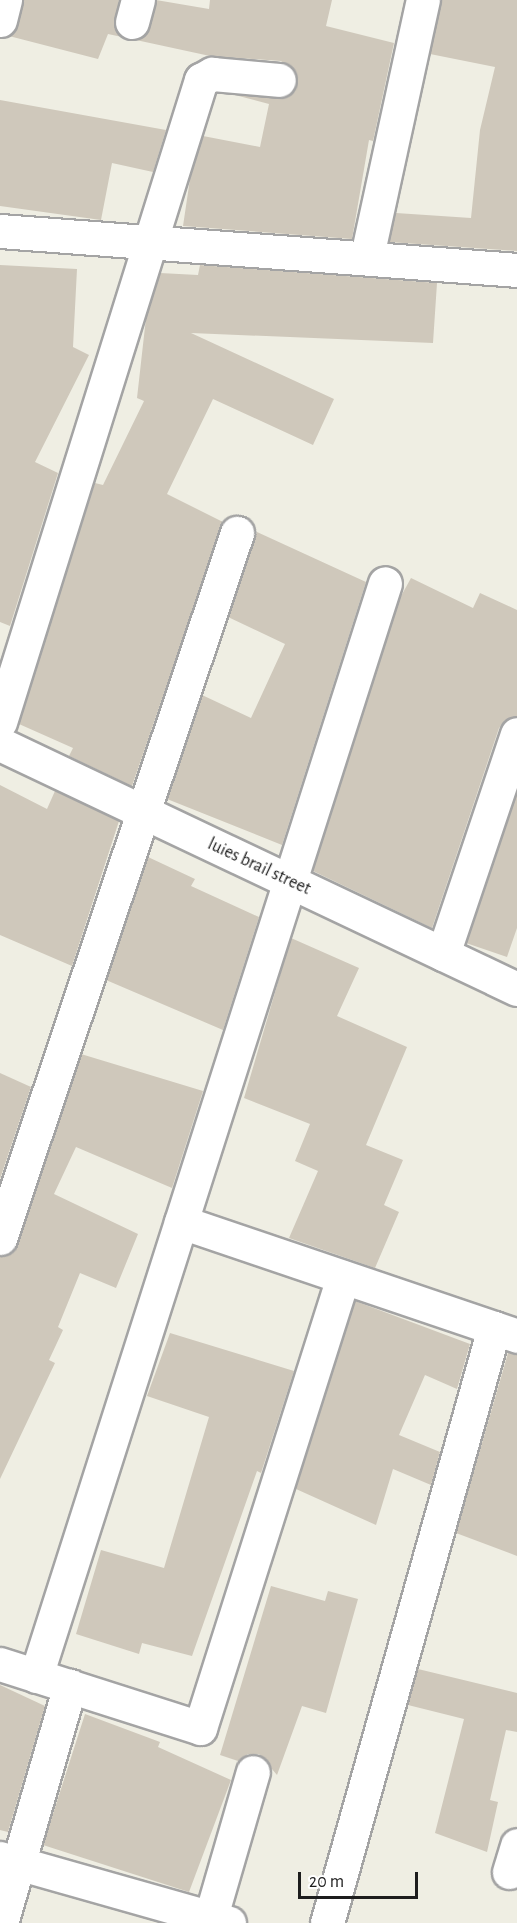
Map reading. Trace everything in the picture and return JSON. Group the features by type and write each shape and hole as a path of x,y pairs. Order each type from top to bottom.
{"street":[{"path":"0,20 5,0"},
{"path":"367,256 423,0"},
{"path":"0,722 201,80 212,74 279,80"},
{"path":"0,231 367,256 517,270"},
{"path":"0,1238 237,533"},
{"path":"36,1676 385,583"},
{"path":"443,954 517,734"},
{"name":"luies brail street","path":"0,744 517,989"},
{"path":"181,1222 505,1332 327,1923"},
{"path":"0,1664 200,1728 344,1277"},
{"path":"1,1923 10,1861 70,1686"},
{"path":"10,1861 216,1921 253,1772"}],"building":[{"path":"23,0 119,0 114,26 122,37 108,34 98,59 9,36 18,25"},
{"path":"156,0 209,9 210,0 332,0 326,26 394,43 373,141 369,140 352,239 183,226 190,179 203,136 260,147 269,104 235,95 286,97 298,81 296,72 281,61 210,56 136,40 150,27"},
{"path":"441,0 517,0 517,251 389,242 396,213 471,218 480,130 495,67 430,54"},
{"path":"0,100 166,130 153,172 112,163 101,220 0,206"},
{"path":"0,265 77,269 73,347 89,355 35,462 58,473 10,626 0,622"},
{"path":"200,265 437,283 433,343 191,333 334,399 313,445 213,399 167,494 223,522 132,786 69,756 73,748 19,724 95,483 103,485 144,401 137,398 146,318 160,273 198,275"},
{"path":"257,532 366,582 282,845 167,799 202,695 251,718 285,644 228,617"},
{"path":"411,578 473,608 480,593 517,610 517,716 505,720 499,728 432,928 313,871 400,598"},
{"path":"0,785 47,809 55,791 119,821 72,966 0,935"},
{"path":"517,793 517,928 507,957 466,943"},
{"path":"148,857 195,879 191,886 259,917 223,1030 106,980"},
{"path":"291,938 359,968 337,1016 407,1047 366,1145 403,1160 384,1205 399,1212 375,1268 289,1238 318,1171 295,1161 310,1124 244,1098"},
{"path":"81,1054 203,1091 172,1188 76,1147 54,1194 138,1234 116,1288 80,1273 58,1327 63,1330 49,1360 55,1363 0,1479 0,1256 12,1252 18,1244"},
{"path":"0,1073 31,1087 0,1179"},
{"path":"355,1301 470,1344 457,1389 425,1375 399,1435 440,1452 431,1485 393,1469 376,1525 296,1489"},
{"path":"170,1333 294,1371 261,1473 257,1471 192,1656 142,1643 139,1654 76,1634 101,1550 164,1568 209,1417 147,1396"},
{"path":"508,1353 517,1354 517,1556 456,1533"},
{"path":"271,1586 325,1601 328,1591 358,1599 326,1713 302,1706 277,1775 259,1754 248,1754 238,1761 220,1755"},
{"path":"418,1669 517,1693 517,1732 506,1730 490,1800 498,1802 487,1852 435,1833 464,1719 408,1705"},
{"path":"0,1685 45,1706 8,1832 0,1830"},
{"path":"85,1714 160,1742 158,1747 231,1780 189,1892 43,1845"}]}
